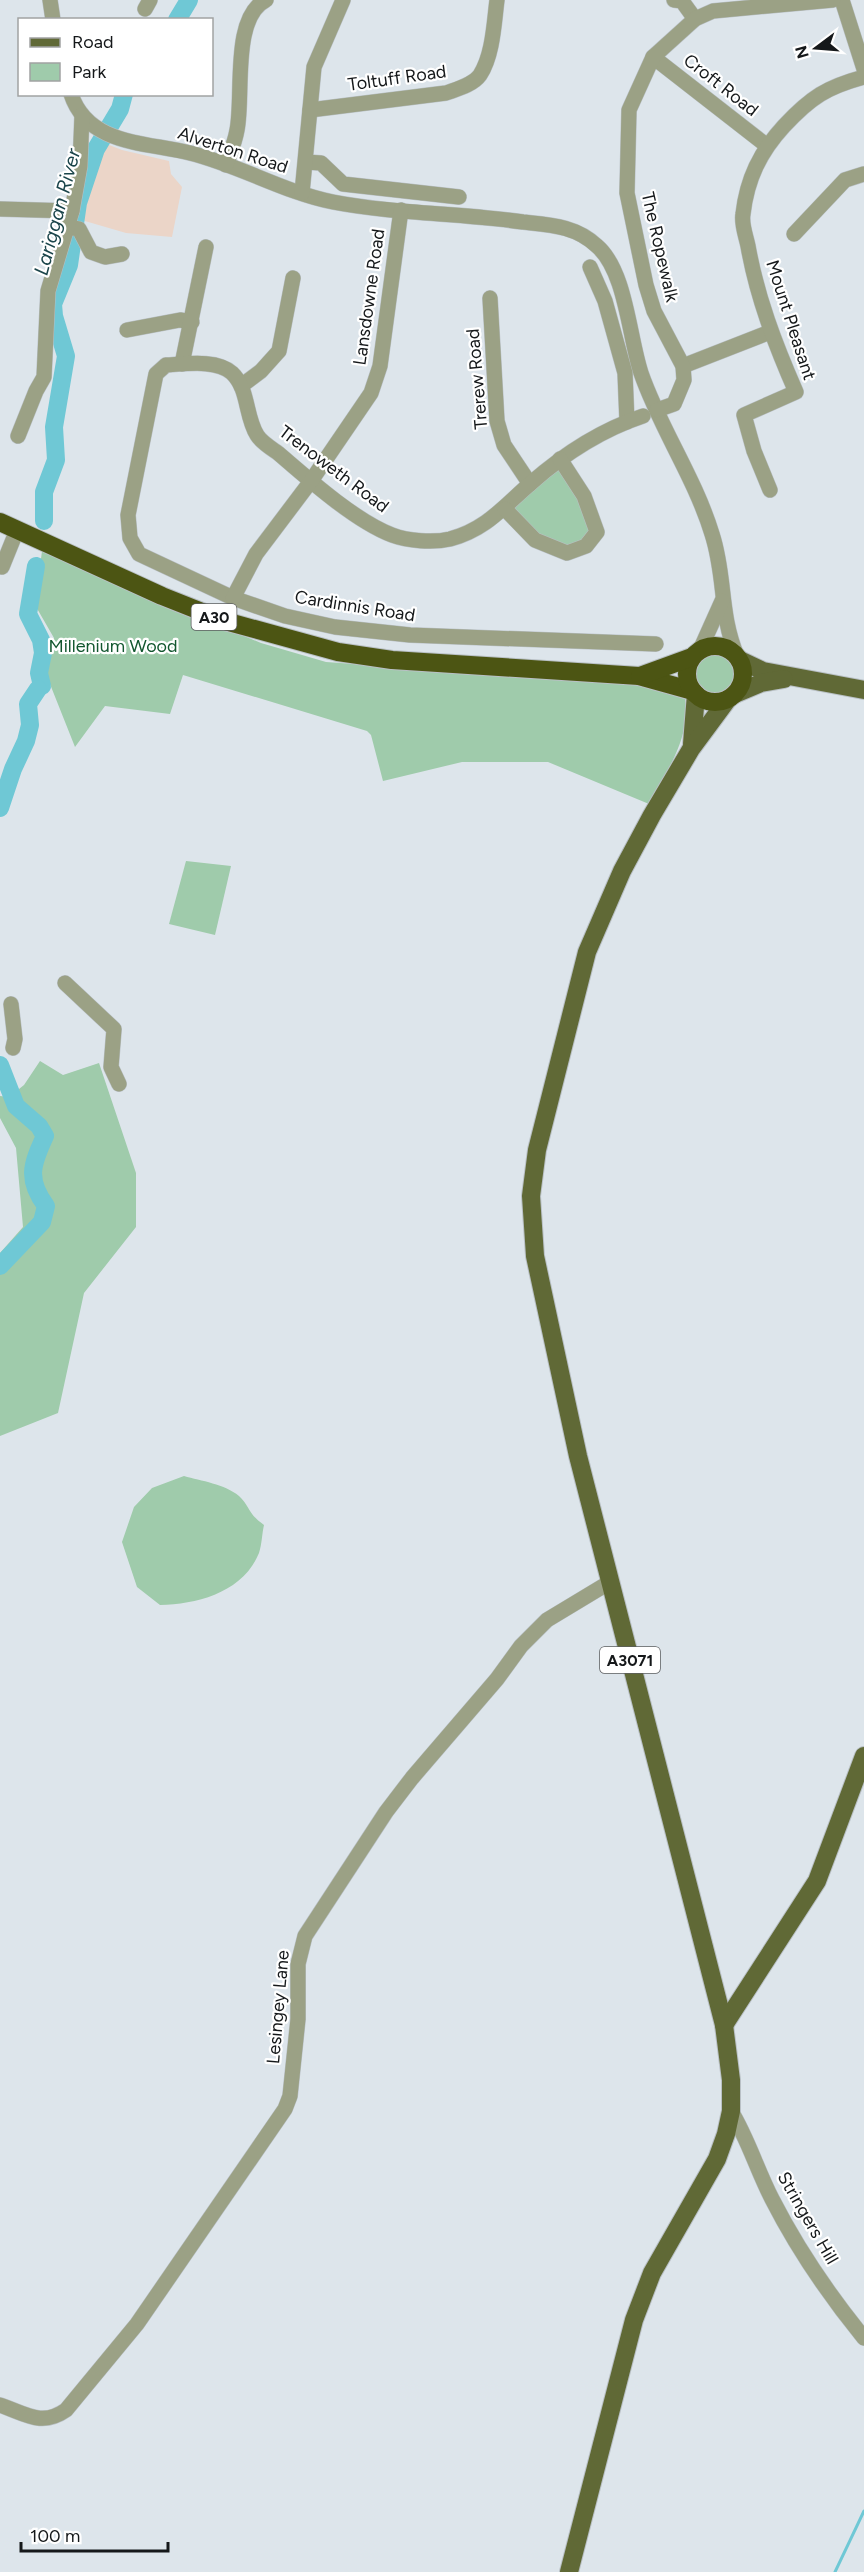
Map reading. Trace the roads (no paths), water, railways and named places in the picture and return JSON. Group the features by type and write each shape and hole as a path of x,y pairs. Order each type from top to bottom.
{"highway":[{"name":"A30","path":"0,522 162,596 225,621 338,651 392,660 639,676 695,692"},
{"path":"718,646 727,648 738,658 743,678 732,696 712,702 695,692 687,677 696,654 718,646"},
{"name":"A30","path":"639,676 696,654"}],"main road":[{"path":"738,658 762,671 864,690"},
{"path":"732,696 761,683 791,677"},
{"name":"A3071","path":"691,749 695,692"},
{"name":"A3071","path":"569,2572 634,2320 652,2273 717,2159 731,2111 731,2080 724,2025 609,1582 551,1341 532,1235 531,1196 537,1150 588,952 622,871 691,749 732,696"},
{"path":"724,2025 817,1881 864,1756"}],"street":[{"path":"50,0 53,18"},
{"path":"226,165 237,129 240,73 248,20 256,5 266,0"},
{"path":"302,194 314,67 343,0"},
{"name":"Toltuff Road","path":"310,110 446,93 466,86 479,76 490,44 497,0"},
{"path":"674,0 682,0 695,19"},
{"name":"The Ropewalk","path":"683,366 654,311 627,193 629,110 653,57 695,19 713,11 833,0"},
{"path":"842,0 864,69"},
{"name":"Croft Road","path":"653,57 766,145"},
{"name":"Mount Pleasant","path":"770,490 754,451 744,415 796,392 770,332 753,276 742,217 753,169 766,145 809,101 832,86 864,77"},
{"name":"Alverton Road","path":"72,96 82,115 96,128 111,136 191,153 302,194 333,202 566,227 584,235 599,248 616,278 650,413 712,532 720,563 722,601 728,635 738,658"},
{"path":"18,436 44,376 48,291 73,228 72,211 80,166 82,115"},
{"path":"306,162 321,163 344,184 459,197"},
{"path":"795,234 845,180 864,174"},
{"path":"0,209 72,211"},
{"name":"Lansdowne Road","path":"233,597 256,554 311,481 371,393 380,366 401,210"},
{"path":"73,228 92,252 105,257 122,254"},
{"path":"183,364 206,247"},
{"path":"590,267 605,301 625,373 627,422"},
{"path":"241,386 261,371 279,351 293,278"},
{"name":"Trerew Road","path":"490,298 497,420 504,445 530,484"},
{"path":"126,330 180,320 192,322"},
{"path":"650,413 675,404 684,380 683,366 770,332"},
{"name":"Trenoweth Road","path":"156,374 166,364 221,366 232,373 241,386 257,436 311,481 368,522 392,535 422,541 449,539 477,528 505,509 560,459 590,440 650,413"},
{"name":"Cardinnis Road","path":"156,374 128,515 130,538 139,555 233,597 285,616 325,624 410,635 656,644"},
{"path":"505,509 535,540 567,553 586,546 597,532 584,496 560,459"},
{"path":"2,567 17,530"},
{"path":"696,654 722,601"},
{"path":"65,983 114,1029 111,1067 119,1084"},
{"path":"10,1004 15,1039 13,1048"},
{"name":"Lesingey Lane","path":"0,2405 38,2418 54,2419 66,2410 137,2324 285,2109 290,2096 298,2019 298,1964 305,1936 350,1864 412,1778 497,1679 534,1630 609,1582"},
{"name":"Stringers Hill","path":"731,2111 794,2240 864,2338"}],"waterway":[{"name":"Lariggan River","path":"178,18 189,0"},
{"name":"Lariggan River","path":"44,521 44,492 56,460 54,427 66,356 54,316 53,304 69,265 78,203 96,149 120,109 123,96"},
{"name":"Lariggan River","path":"36,566 28,614 41,640 43,653 39,673 42,686"},
{"name":"Lariggan River","path":"0,808 13,769 26,741 30,725 28,704 38,689"},
{"name":"Lariggan River","path":"0,1065 16,1106 39,1126 45,1136 34,1163 33,1179 46,1206 42,1222 0,1266"},
{"path":"835,2572 864,2511"}],"park label":[{"name":"Millenium Wood","path":"113,646"}]}
